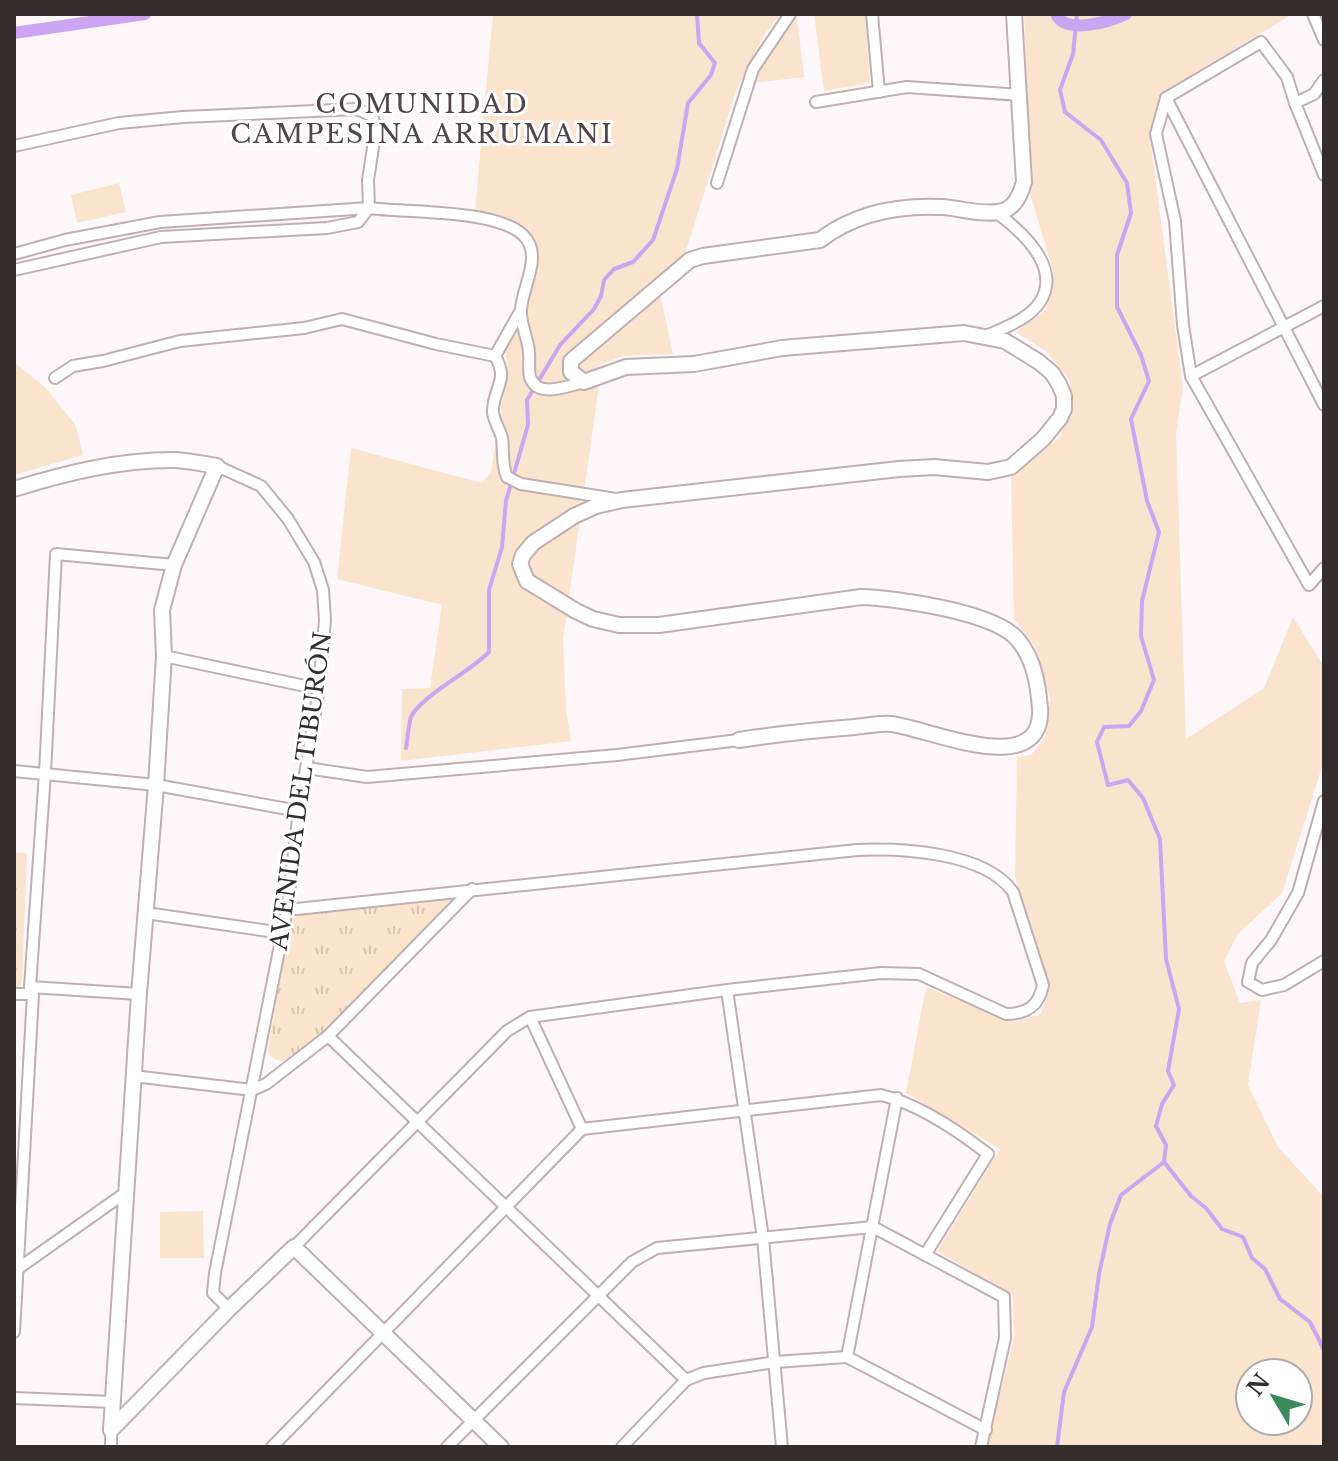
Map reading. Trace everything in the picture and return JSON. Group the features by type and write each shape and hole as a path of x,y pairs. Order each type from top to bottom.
{"street":[{"path":"717,183 753,69 790,14"},
{"path":"872,14 879,92"},
{"path":"584,382 571,372 571,361 690,260 820,240 834,229 875,212 942,207 997,213 1009,208 1020,196 1024,182 1014,14"},
{"path":"1313,14 1324,40"},
{"path":"1324,175 1287,77 1261,42 1166,98 1156,134 1175,221 1183,325 1191,376 1309,585 1324,568"},
{"path":"1295,103 1314,94 1324,80"},
{"path":"816,102 907,87 1020,95"},
{"path":"1166,98 1324,405"},
{"path":"14,146 135,121 183,117 357,109 372,116 376,128 368,180 369,208 358,222 327,228 161,237 14,270"},
{"path":"14,254 65,240 160,222 369,208 434,213 500,223 516,229 532,244 533,255 521,310 495,356"},
{"path":"986,336 1013,324 1040,303 1046,274 1028,240 997,213"},
{"path":"1191,376 1324,306"},
{"path":"307,768 367,777 617,755 794,732 892,724 978,744 1011,747 1024,744 1039,729 1037,679 1024,649 1005,628 963,614 900,600 861,597 659,625 619,625 576,611 527,581 520,564 533,543 574,516 596,506 622,500 899,469 934,467 1003,471 1021,460 1054,428 1064,409 1064,396 1052,373 1039,362 1005,341 986,336 945,333 782,348 694,364 626,367 584,382 546,390 536,386 529,376 529,350 521,310"},
{"path":"55,378 73,366 180,341 304,328 342,319 495,356 502,378 493,413 502,439 502,466 507,477 521,484 622,500"},
{"name":"AVENIDA DEL TIBURÓN","path":"14,489 62,474 104,466 174,460 217,466 261,486 288,519 314,562 323,590 325,620 319,689 287,910 213,1293 229,1309"},
{"path":"111,1447 125,1193 164,656 162,610 174,565 217,466"},
{"path":"14,1332 20,1127 32,991 56,554 174,565"},
{"path":"164,656 319,689"},
{"path":"14,771 156,785 299,811"},
{"path":"1324,801 1298,893 1271,940 1252,963 1248,982 1262,990 1284,985 1324,961"},
{"path":"111,1430 507,1031 530,1017 881,973 919,974 1006,1014 1017,1014 1030,1009 1041,998 1043,985 1013,892 1007,883 987,868 923,851 857,850 287,910"},
{"path":"133,1076 252,1090 266,1084 328,1036 472,889"},
{"path":"146,913 282,933"},
{"path":"727,990 763,1238 782,1447"},
{"path":"14,994 32,991 139,994"},
{"path":"530,1017 582,1129"},
{"path":"328,1036 686,1380"},
{"path":"272,1447 582,1129 881,1095 897,1098 963,1134 988,1154 925,1255"},
{"path":"847,1357 897,1098"},
{"path":"15,1269 125,1193"},
{"path":"447,1447 632,1262 657,1248 873,1227 1004,1297 1005,1338 981,1447"},
{"path":"294,1247 501,1447"},
{"path":"622,1447 686,1380 704,1373 775,1362 847,1357 986,1430"},
{"path":"14,1398 112,1402"}],"green space":[{"path":"493,14 781,14 764,35 736,91 685,254 657,280 673,354 624,356 600,364 563,640 571,741 401,761 402,689 430,688 442,605 337,579 351,448 482,483 491,472 508,366 505,353 539,262 532,237 519,223 475,210"},
{"path":"814,14 865,14 870,83 824,91"},
{"path":"1024,14 1293,14 1161,93 1150,138 1183,387 1176,433 1186,739 1264,688 1293,617 1323,665 1322,767 1282,893 1238,934 1224,961 1240,1003 1261,1000 1248,1085 1278,1147 1324,1197 1324,1447 987,1447 1014,1337 1013,1296 937,1251 1000,1149 906,1093 926,987 1014,1022 1041,1014 1050,988 1015,877 1017,757 1031,755 1046,735 1050,699 1036,648 1014,619 1011,477 1060,437 1071,409 1070,381 1047,352 1016,332 1046,310 1053,271 1030,193"},
{"path":"797,17 804,77 753,83 773,48"},
{"path":"119,183 126,212 77,223 71,195"},
{"path":"14,362 46,388 76,426 83,455 14,475"},
{"path":"14,852 27,853 22,982 18,989 14,989"},
{"path":"455,899 324,1033 281,1062 271,1057 268,1050 289,925 295,917"},
{"path":"203,1211 204,1258 160,1258 160,1212"}],"waterway":[{"path":"14,33 145,14"},
{"path":"406,748 410,720 416,709 489,652 489,590 502,547 506,501 528,425 527,400 560,345 594,309 604,280 614,269 633,262 653,240 677,169 688,103 711,75 715,63 699,43 697,14"},
{"path":"1056,14 1068,24 1078,25 1099,23 1126,14"},
{"path":"1077,14 1073,54 1060,90 1065,112 1101,140 1127,183 1131,213 1117,255 1117,307 1141,355 1149,381 1131,419 1147,501 1159,532 1142,601 1141,636 1154,680 1141,711 1129,726 1104,727 1097,742 1108,785 1128,780 1143,798 1160,839 1166,959 1179,1009 1168,1071 1174,1085 1162,1104 1156,1126 1166,1145 1164,1162 1222,1229 1243,1237 1252,1258 1265,1269 1280,1299 1310,1322 1324,1350"},
{"path":"1057,1447 1064,1392 1092,1327 1110,1224 1121,1195 1164,1162"}],"district":[{"name":"COMUNIDAD CAMPESINA ARRUMANI","path":"422,119"}]}
